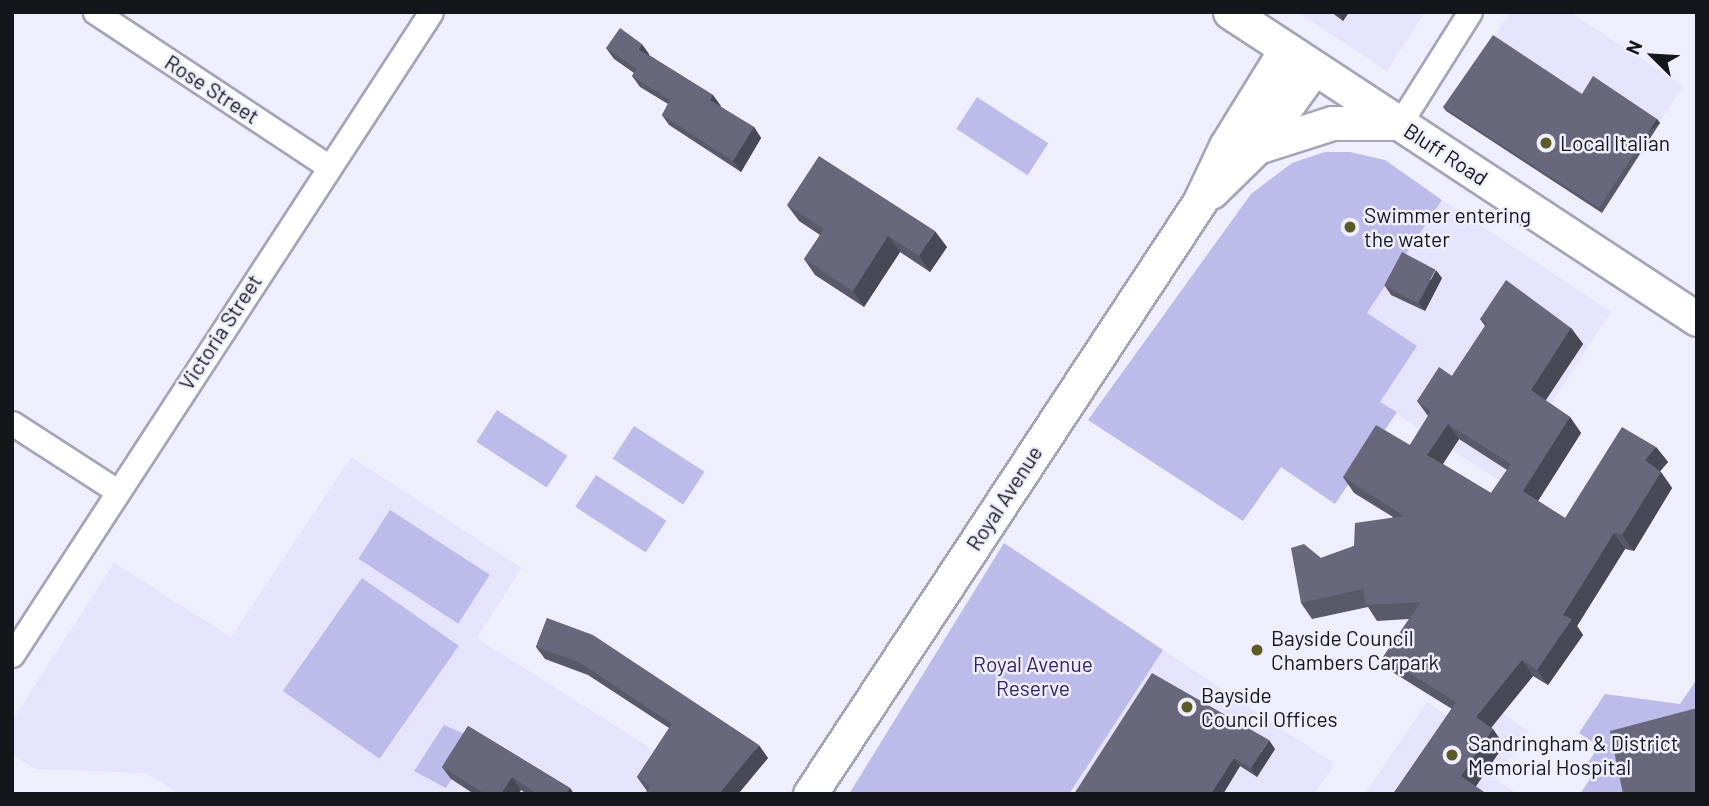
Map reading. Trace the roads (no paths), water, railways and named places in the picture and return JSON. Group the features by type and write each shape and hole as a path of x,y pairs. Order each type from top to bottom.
{"street":[{"name":"Rose Street","path":"95,12 328,167"},
{"name":"Victoria Street","path":"12,655 431,12"},
{"name":"Bluff Road","path":"1230,12 1697,319"},
{"path":"1257,147 1332,123 1400,123 1470,12"},
{"name":"Royal Avenue","path":"810,794 1199,203 1226,146 1286,50"},
{"name":"Royal Avenue","path":"1199,203 1257,147 1314,68"},
{"path":"12,423 117,491"}],"place":[{"name":"Local Italian","path":"1546,143"},
{"name":"Swimmer entering the water","path":"1350,227"},
{"name":"Bayside Council Chambers Carpark","path":"1257,650"},
{"name":"Bayside Council Offices","path":"1187,707"},
{"name":"Sandringham & District Memorial Hospital","path":"1452,755"}],"park label":[{"name":"Royal Avenue Reserve","path":"1033,676"}]}
